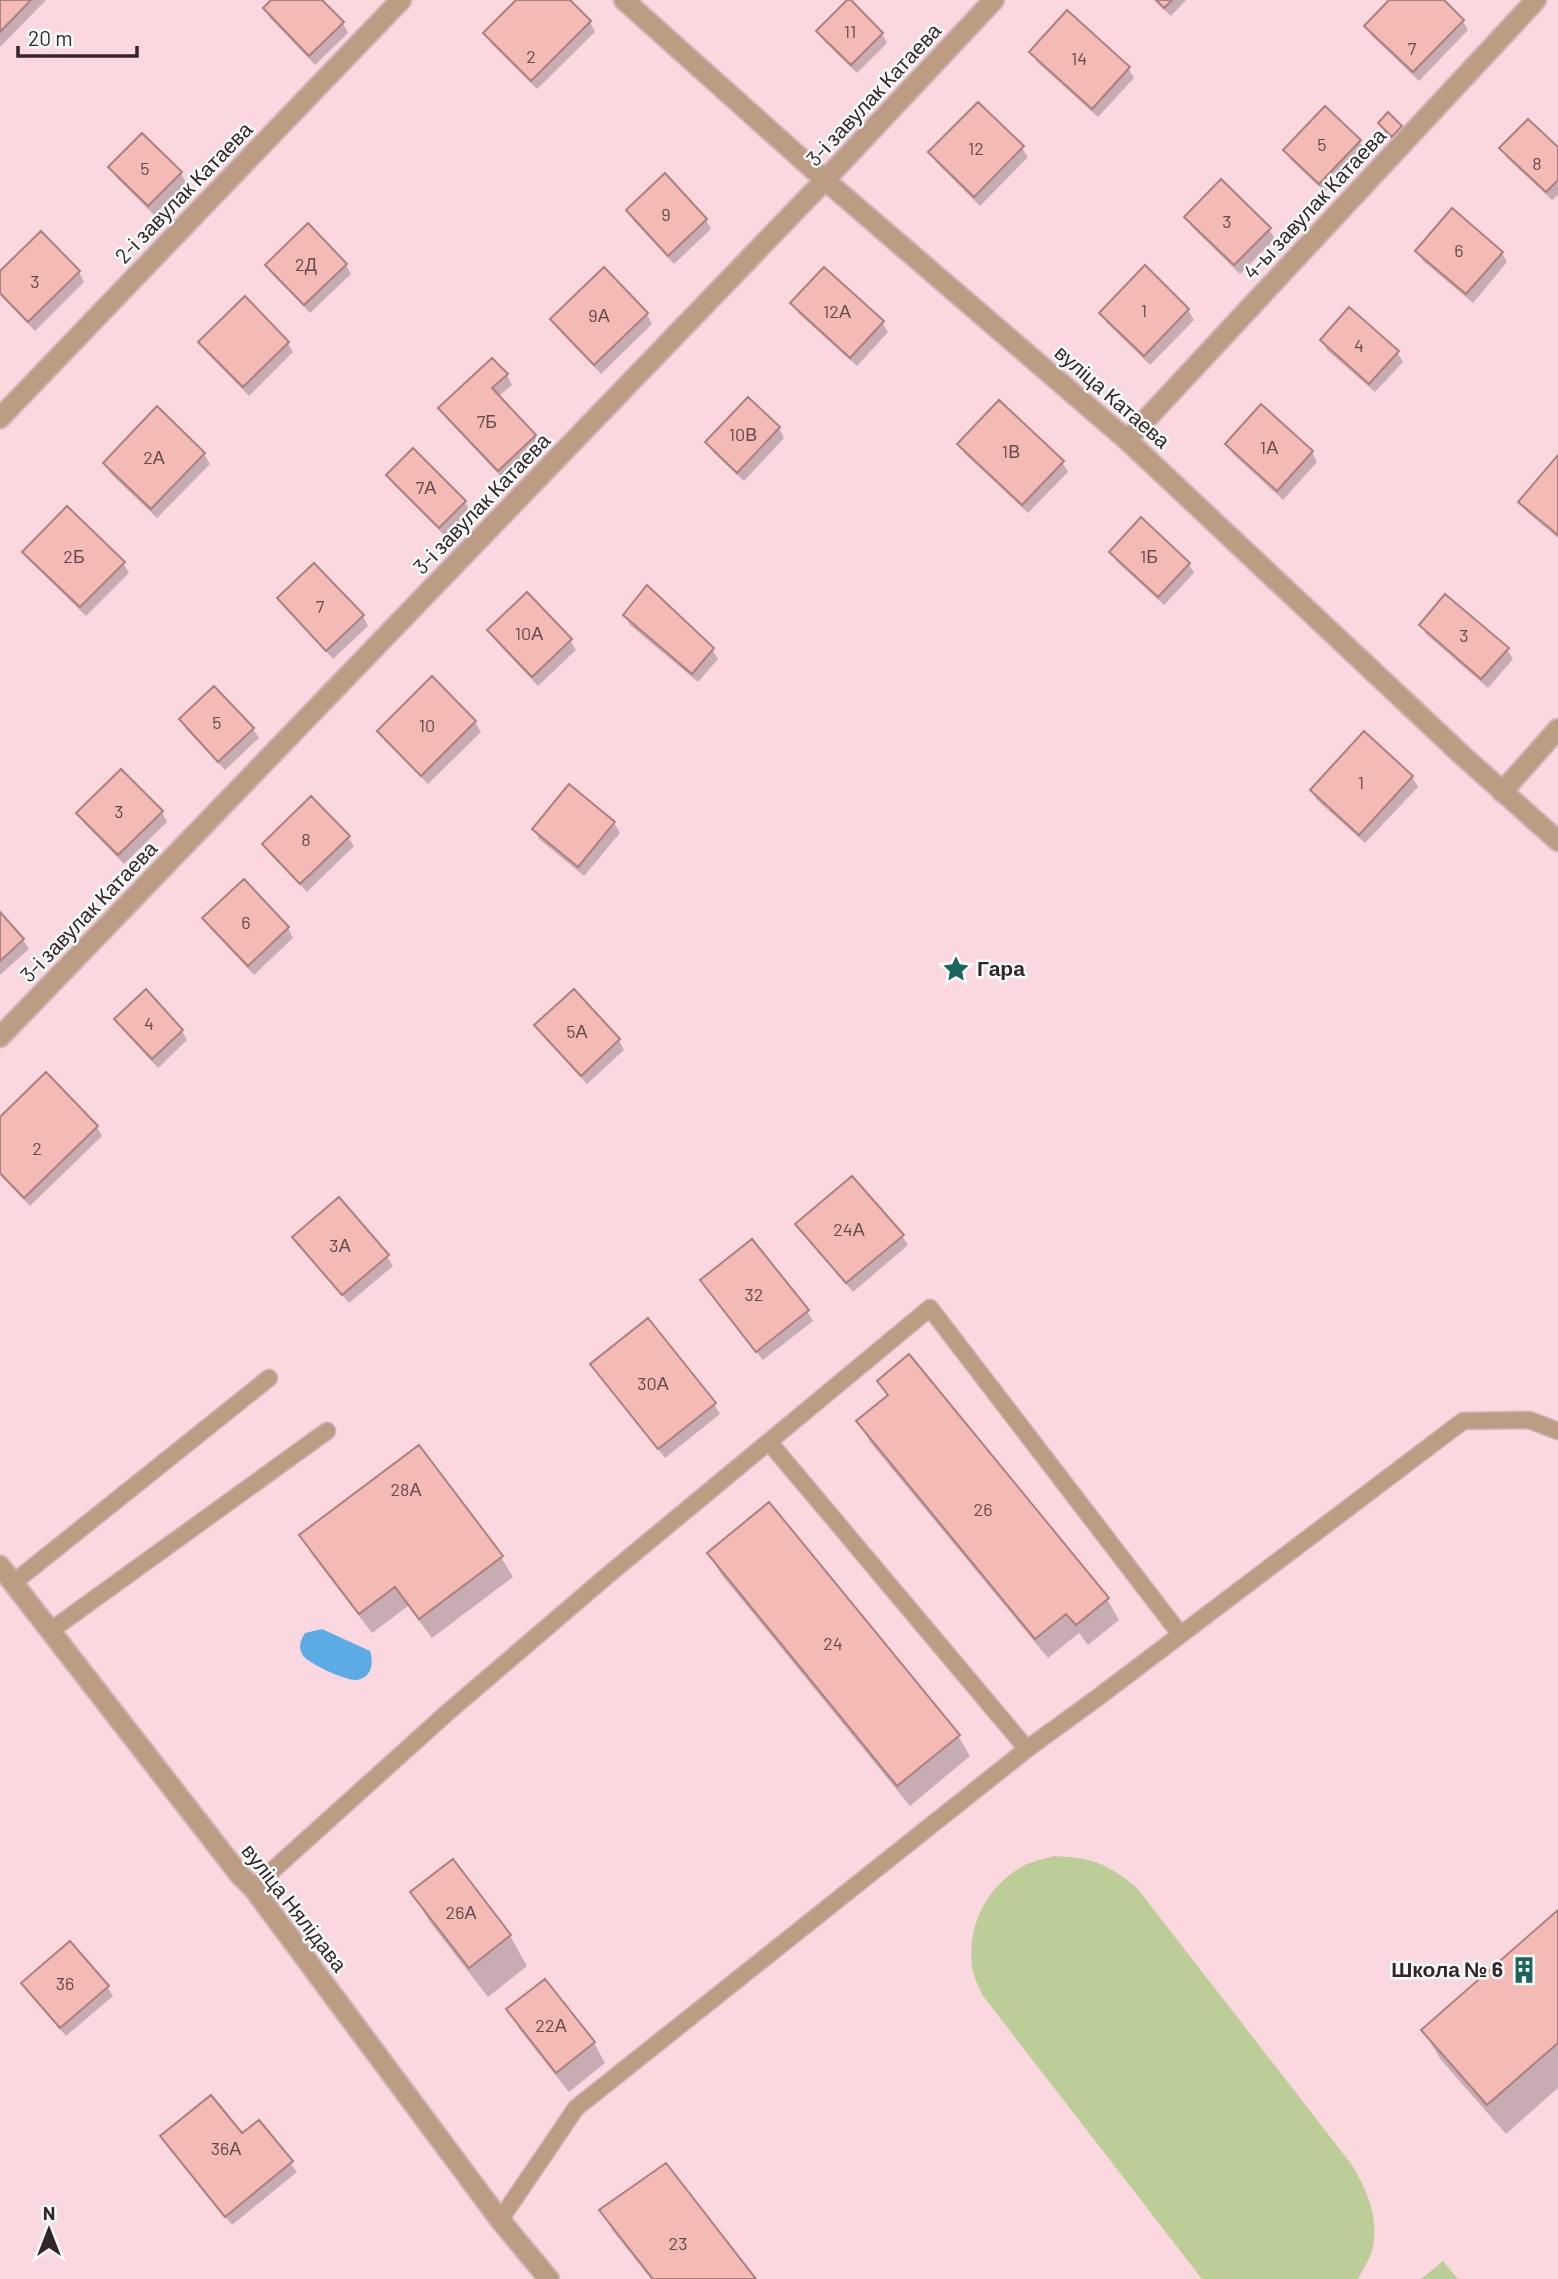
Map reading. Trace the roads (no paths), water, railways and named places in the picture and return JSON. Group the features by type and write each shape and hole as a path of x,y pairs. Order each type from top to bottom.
{"street":[{"name":"2-і завулак Катаева","path":"0,418 401,0"},
{"name":"вуліца Катаева","path":"624,0 825,180 1127,440 1502,792 1558,841"},
{"name":"3-і завулак Катаева","path":"0,1037 825,180 994,0"},
{"name":"4-ы завулак Катаева","path":"1127,440 1536,0"},
{"path":"1502,792 1558,729"},
{"name":"вуліца Нялідава","path":"0,1566 239,1874 253,1888 499,2220 549,2279"}],"lane":[{"path":"253,1888 448,1712 930,1308 1180,1634"},
{"path":"13,1583 269,1378"},
{"path":"499,2220 576,2108 1027,1749 1463,1421 1529,1420 1558,1431"},
{"path":"50,1631 327,1431"},
{"path":"769,1442 1027,1749"}],"water":[{"path":"322,1629 370,1651 372,1660 365,1677 355,1680 343,1677 305,1658 300,1646 305,1633"}],"place":[{"name":"Гара","path":"956,969"},
{"name":"Школа № 6","path":"1524,1970"}]}
